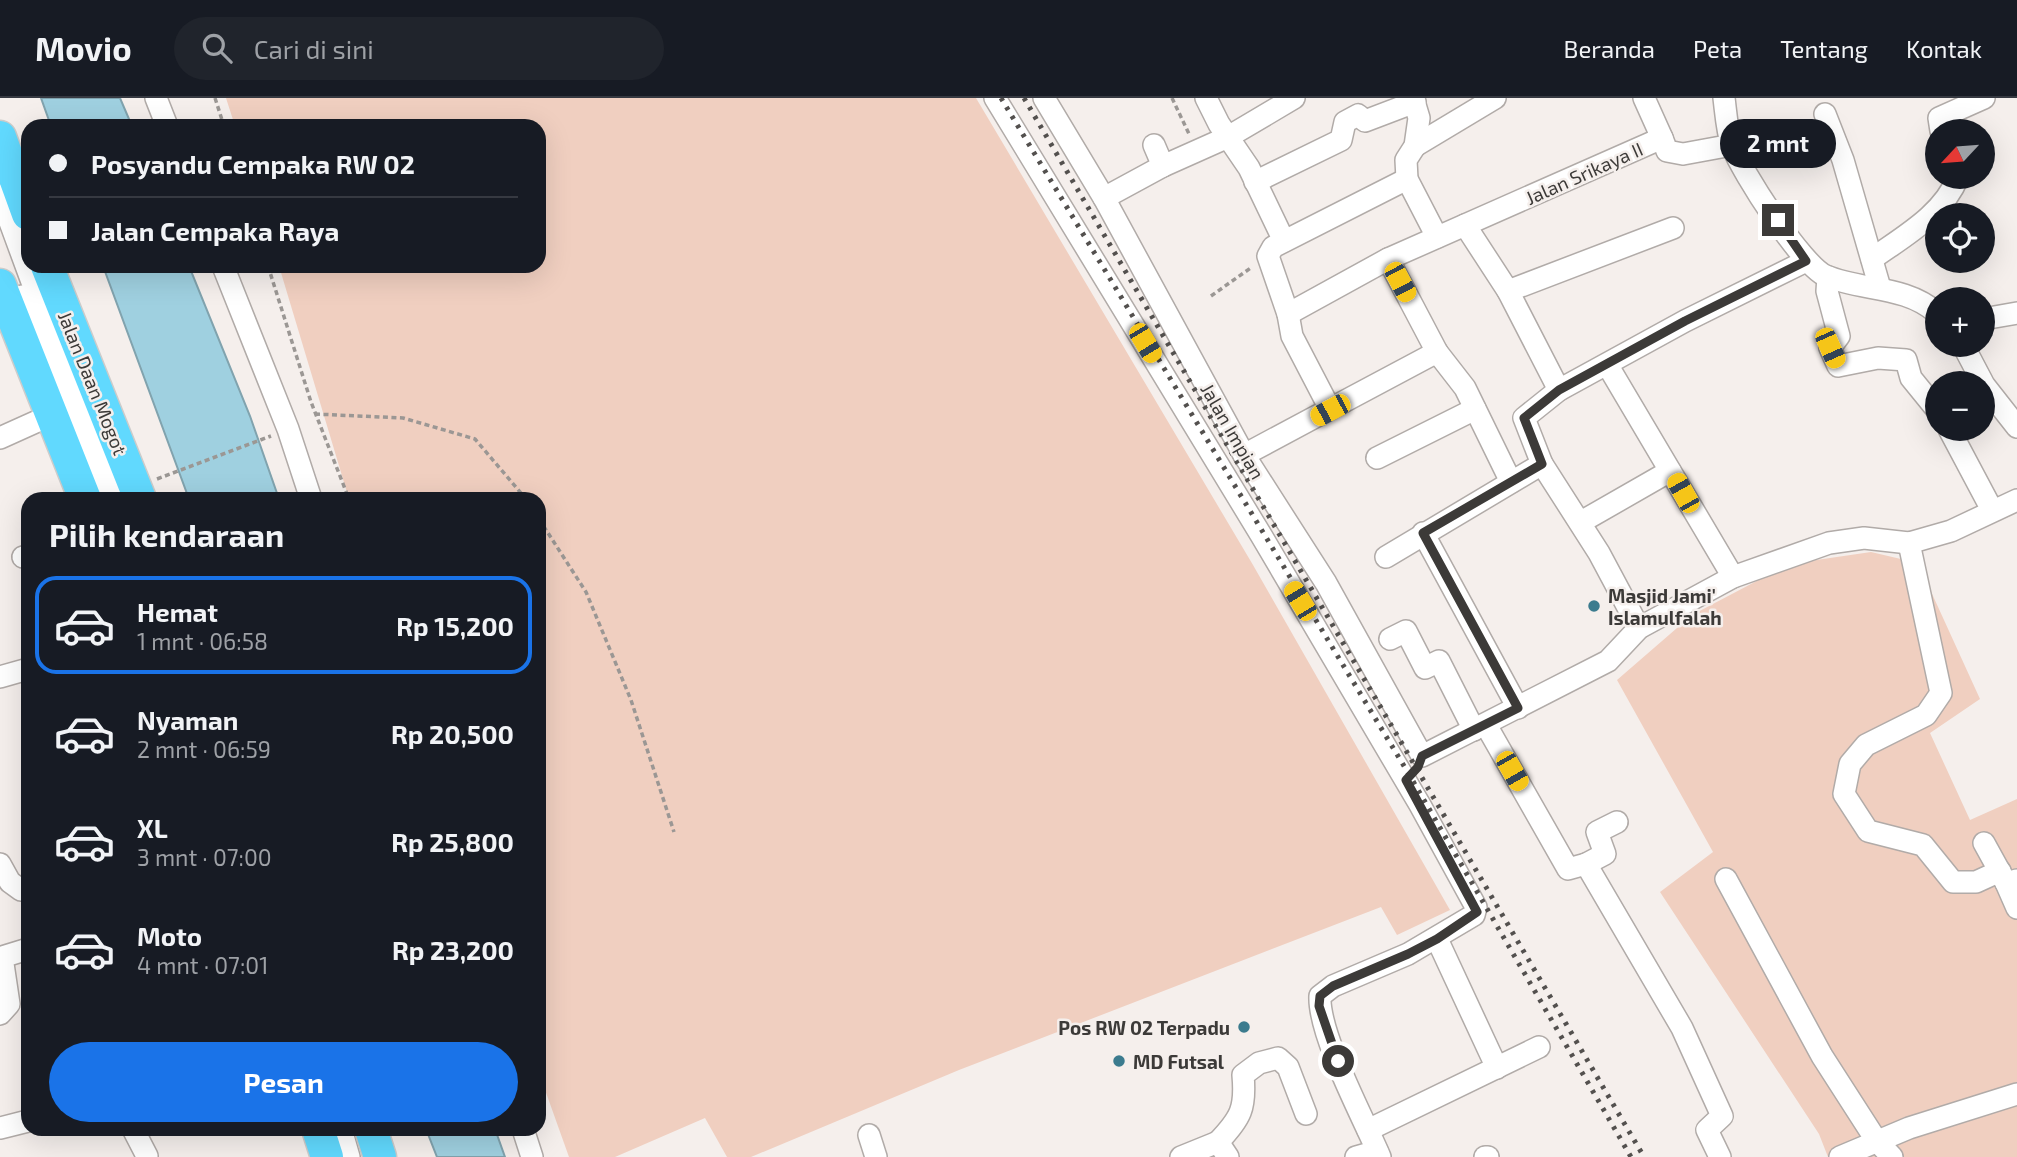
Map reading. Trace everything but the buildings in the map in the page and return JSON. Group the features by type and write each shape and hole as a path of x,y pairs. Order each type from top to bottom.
{"highway":[{"path":"0,137 21,195"},
{"name":"Jalan Daan Mogot","path":"50,273 150,488"},
{"path":"3,306 82,492"},
{"path":"320,1136 327,1157"},
{"path":"373,1136 380,1157"}],"street":[{"path":"156,98 164,119"},
{"path":"995,98 1075,225 1406,780 1477,910 1475,915 1437,939 1333,986 1320,996 1319,1006 1334,1049 1379,1154 1356,1157"},
{"name":"Jalan Impian","path":"1044,98 1104,198 1244,455 1326,583 1424,755"},
{"path":"1206,98 1255,182 1284,241"},
{"path":"1104,198 1163,166 1228,137 1294,98"},
{"path":"1415,146 1495,98"},
{"name":"Jalan Srikaya II","path":"1288,314 1388,259 1662,138 1644,98"},
{"path":"1724,98 1732,145 1806,261 1828,276 1905,294 1925,306"},
{"path":"1939,119 1984,98"},
{"path":"1255,182 1341,140 1345,122 1358,115 1364,121 1414,100 1419,118 1415,146 1406,160 1407,179 1437,237"},
{"path":"1825,114 1843,160 1880,288"},
{"path":"1662,138 1667,150 1683,154 1732,145"},
{"path":"1154,145 1163,166"},
{"path":"1330,410 1292,336 1288,314 1268,256 1273,247 1407,179"},
{"path":"1872,259 1931,216 1951,189"},
{"path":"0,195 21,252"},
{"path":"1465,225 1508,291 1559,390"},
{"path":"1508,291 1673,228"},
{"path":"0,234 40,344 101,492"},
{"path":"1388,259 1437,352 1461,382 1511,482"},
{"path":"1639,628 1581,522 1542,464 1524,418 1559,390 1608,366 1685,321 1806,261"},
{"path":"29,273 119,492"},
{"path":"226,273 288,429 309,492"},
{"path":"1828,276 1827,291 1839,335 1830,348 1838,366 1878,358 1906,360 1911,378 1925,395"},
{"path":"1995,317 2017,313"},
{"path":"1244,455 1437,352"},
{"path":"1969,357 1984,385 2017,427"},
{"path":"1608,366 1733,577"},
{"path":"1377,458 1475,409"},
{"path":"0,438 51,415"},
{"path":"1956,441 1992,510"},
{"path":"1386,557 1542,464"},
{"path":"1581,522 1670,471"},
{"path":"1406,780 1418,767 1424,755 1608,661 1639,628 1733,577 1829,543 1864,538 1909,543 1951,531 2017,500"},
{"path":"1423,533 1518,708"},
{"path":"1909,543 1941,693 1926,715 1867,746 1850,764 1844,794 1868,831 1923,845 1953,882 2008,878"},
{"path":"1390,639 1406,631 1425,668 1439,661 1568,869 1586,864 1605,854 1597,832 1617,822"},
{"path":"0,677 21,671"},
{"path":"1984,843 2008,878 2017,908"},
{"path":"0,864 10,882 21,890"},
{"path":"1586,864 1682,1028 1702,1070 1722,1116 1707,1129 1720,1157"},
{"path":"1726,879 1822,1056 1876,1140 1892,1157"},
{"path":"1437,939 1497,1068"},
{"path":"0,1014 9,1004 2,957 21,951"},
{"path":"1368,1130 1539,1047"},
{"path":"1181,1157 1223,1149 1245,1100 1243,1075 1259,1063 1278,1058 1288,1067 1306,1114"},
{"path":"1840,1157 1876,1140 2017,1094"},
{"path":"0,1128 21,1123"},
{"path":"869,1135 876,1157"},
{"path":"137,1136 147,1156"},
{"path":"343,1136 349,1157"},
{"path":"362,1136 369,1157"},
{"path":"525,1136 532,1157"}],"path":[{"path":"215,98 222,119"},
{"path":"1172,98 1197,150"},
{"path":"1211,296 1268,256"},
{"path":"270,273 315,414 346,492"},
{"path":"315,414 403,418 475,439 520,492"},
{"path":"150,488 274,435"},
{"path":"546,530 586,592 631,700 674,832"}],"shaded area":[{"path":"226,98 976,98 1253,565 1450,910 1397,935 1381,907 959,1070 751,1157 727,1157 705,1118 615,1157 569,1157 546,1093 546,492 347,492 281,273 546,273 546,119 233,119"},
{"path":"1871,552 1918,563 1980,699 1930,733 1970,820 2017,799 2017,1157 1828,1157 1819,1134 1660,892 1713,852 1617,680 1692,615 1789,564"}],"water":[{"path":"41,98 120,98 129,119 48,119"},
{"path":"106,273 192,273 250,416 277,492 186,492"},
{"path":"429,1136 498,1136 505,1157 437,1157"}],"railway":[{"path":"1001,98 1410,776 1631,1157"},
{"path":"1024,98 1644,1157"}],"place":[{"name":"Masjid Jami' Islamulfalah","path":"1594,606"},
{"name":"Pos RW 02 Terpadu","path":"1244,1027"},
{"name":"MD Futsal","path":"1119,1061"}],"route":[{"path":"1338,1061 1319,1006 1320,996 1333,986 1437,939 1477,912 1472,897 1406,780 1418,767 1422,756 1518,708 1423,533 1542,464 1524,418 1559,390 1608,366 1685,321 1806,261 1778,220"}]}
